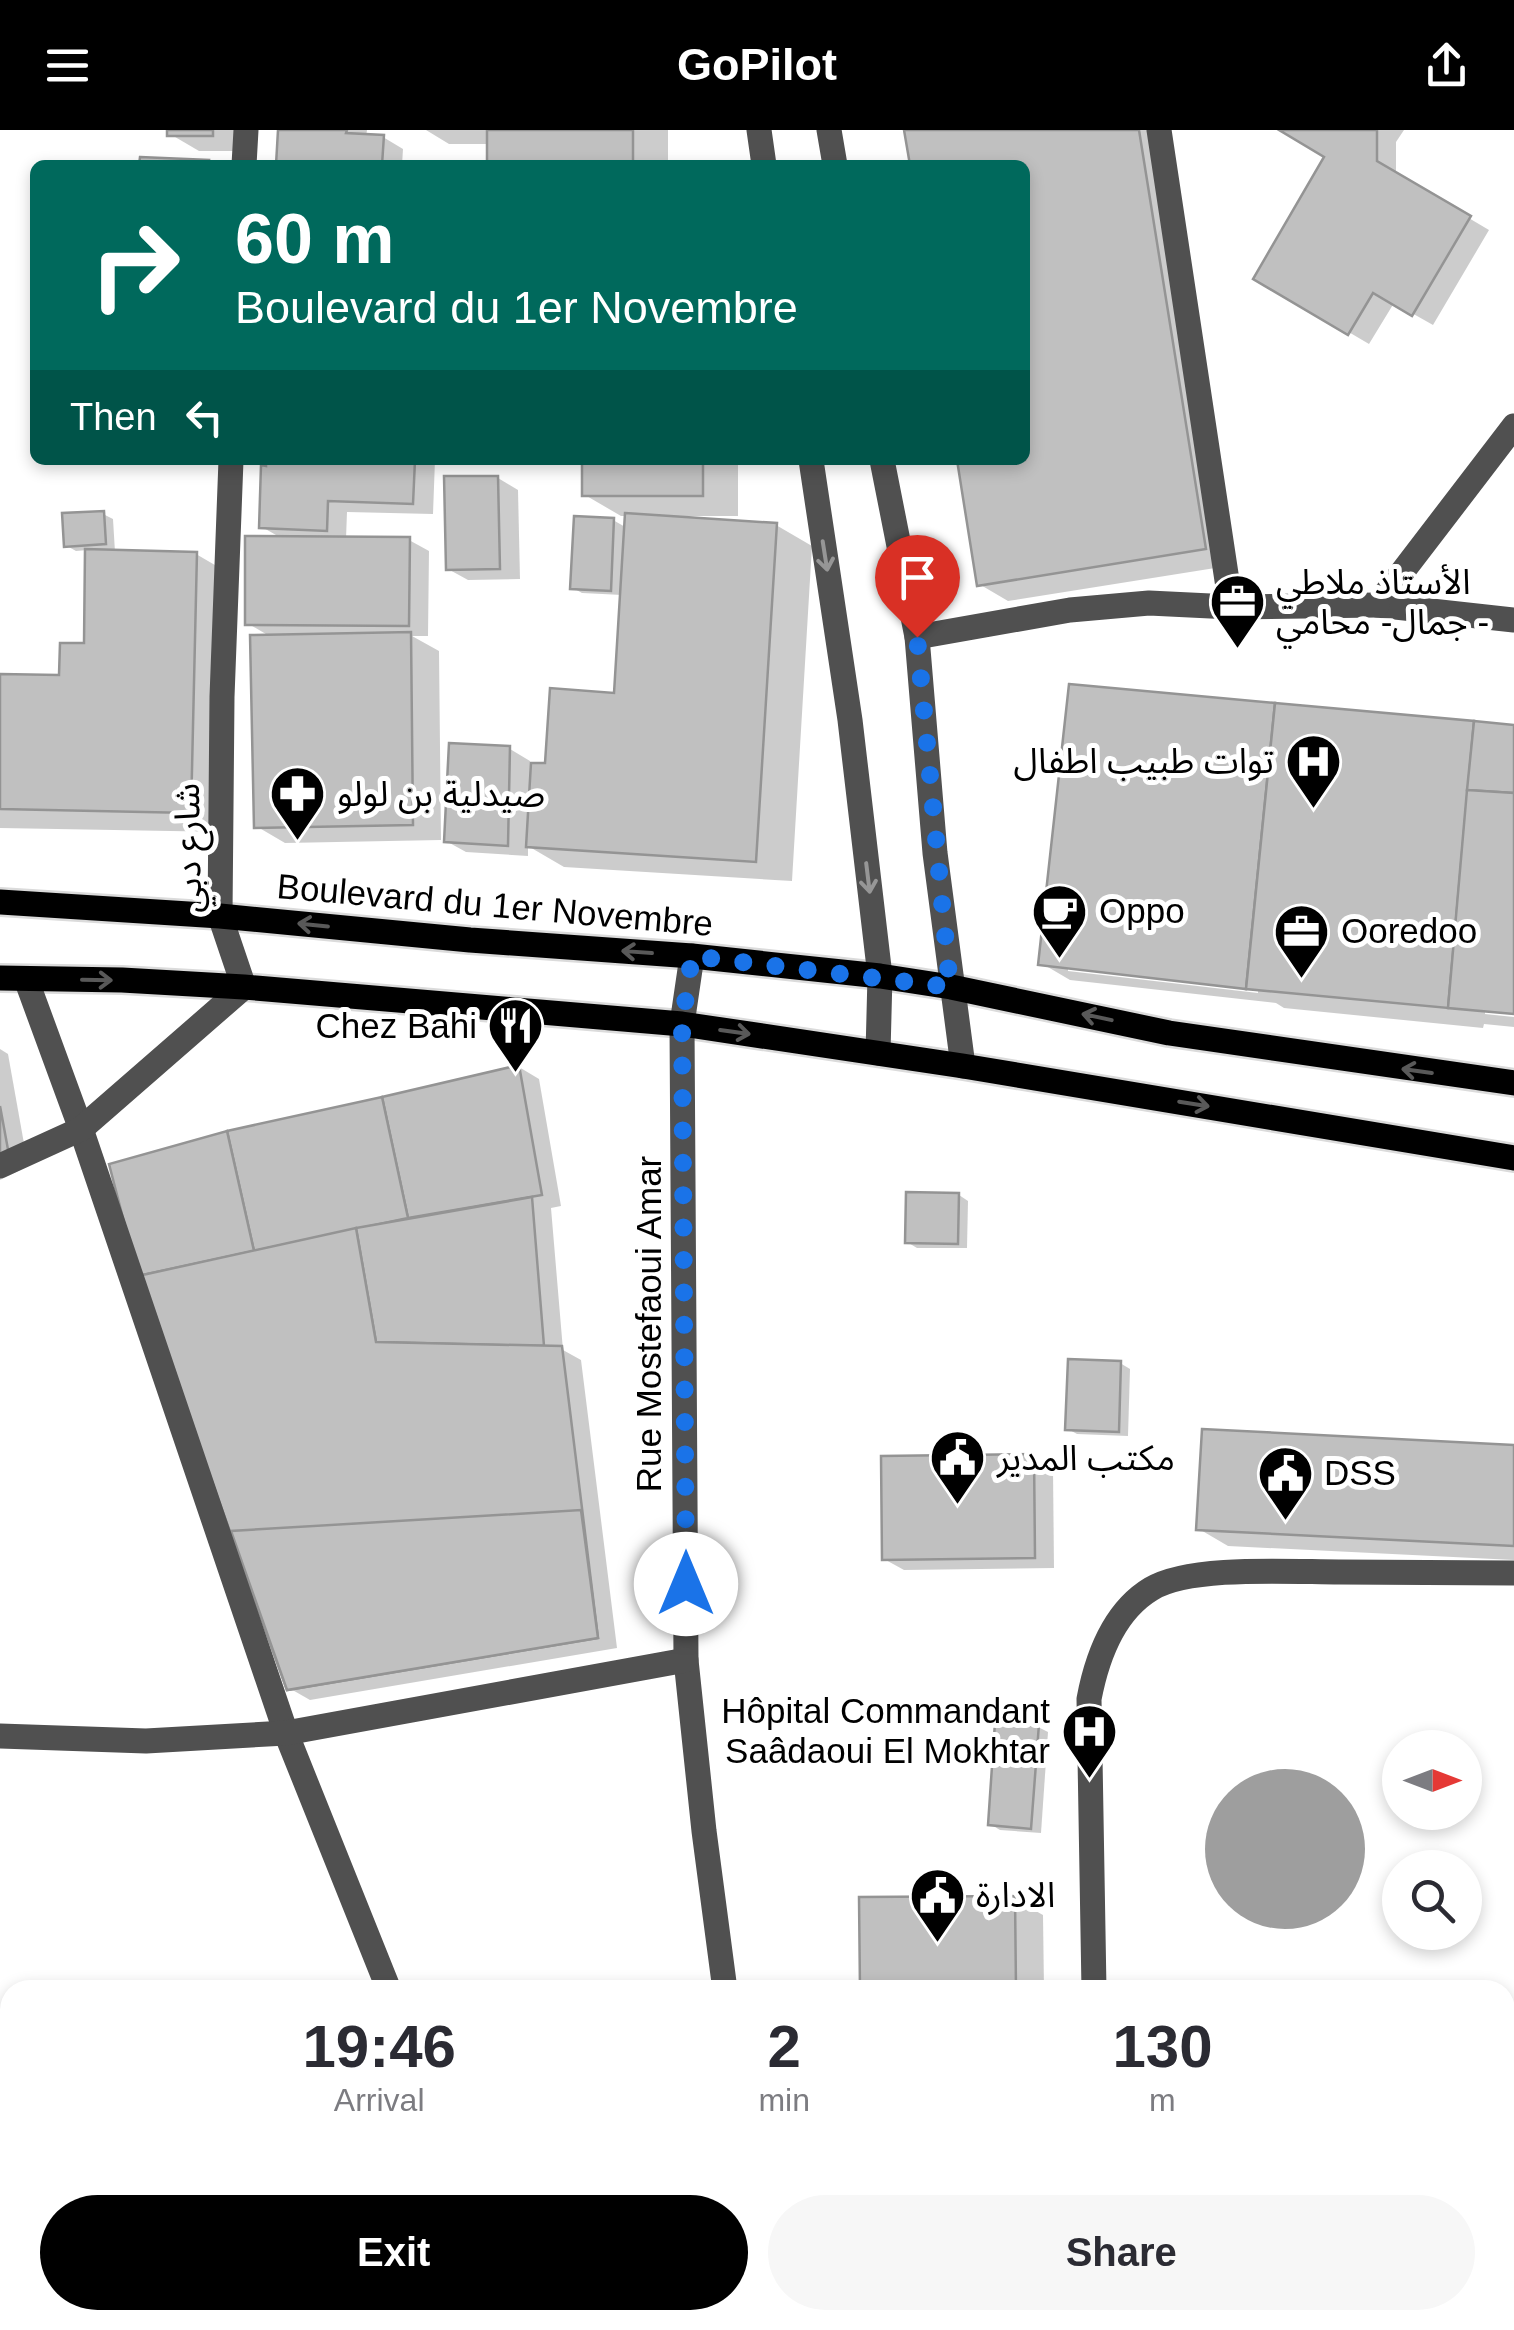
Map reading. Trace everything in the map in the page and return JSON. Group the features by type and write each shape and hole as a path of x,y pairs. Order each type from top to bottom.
{"main road":[{"name":"Boulevard du 1er Novembre","path":"0,902 220,916 880,976 1169,1032 1514,1084"},
{"path":"0,978 244,987 682,1024 962,1066 1514,1158"}],"street":[{"path":"244,160 246,130"},
{"path":"759,130 763,160"},
{"path":"829,130 833,160"},
{"path":"1159,130 1232,607"},
{"path":"1377,605 1514,426"},
{"name":"شارع دبي","path":"231,465 222,697 220,916 244,987"},
{"path":"811,465 850,720 880,976 878,1053"},
{"path":"883,465 917,637 950,987 962,1066"},
{"path":"917,637 1070,610 1150,602 1232,607 1377,605 1514,620"},
{"name":"Rue Mostefaoui Amar","path":"692,956 682,1024 686,1660 724,1980"},
{"path":"26,979 81,1129 286,1732 386,1980"},
{"path":"0,1166 81,1129 244,987"},
{"path":"1094,1980 1089,1698 1109,1635 1131,1605 1154,1587 1206,1574 1514,1573"},
{"path":"0,1736 146,1740 286,1732 686,1660"}],"shaded area":[{"path":"1285,1769 1316,1775 1342,1792 1359,1818 1365,1849 1359,1880 1342,1906 1316,1923 1285,1929 1254,1923 1228,1906 1211,1880 1205,1849 1211,1818 1228,1792 1254,1775"}],"building":[{"path":"167,130 213,130 213,136 167,136"},
{"path":"278,130 347,130 346,133 384,135 382,160 276,160"},
{"path":"487,130 633,130 633,160 487,160"},
{"path":"904,130 1139,130 1206,549 977,586 958,465 1030,465 1030,160 909,160"},
{"path":"1279,130 1377,130 1377,161 1471,216 1412,316 1373,293 1348,335 1253,279 1324,157"},
{"path":"140,157 209,160 140,160"},
{"path":"261,465 415,465 413,504 328,501 327,531 259,528"},
{"path":"582,465 703,465 703,496 582,496"},
{"path":"444,476 498,476 500,569 446,570"},
{"path":"104,511 106,544 64,547 62,513"},
{"path":"625,513 777,523 756,862 526,847 531,763 545,763 550,688 614,693"},
{"path":"574,516 614,518 611,591 570,589"},
{"path":"245,536 410,537 409,626 245,625"},
{"path":"85,549 197,552 191,813 0,809 0,674 59,675 60,643 84,643"},
{"path":"411,632 413,825 254,828 250,635"},
{"path":"1069,684 1275,703 1246,989 1038,965"},
{"path":"1275,703 1474,721 1448,1008 1246,989"},
{"path":"1474,721 1514,725 1514,793 1467,790"},
{"path":"449,743 510,746 508,846 444,842"},
{"path":"1467,790 1514,793 1514,1014 1448,1008"},
{"path":"519,1065 542,1195 408,1218 382,1097"},
{"path":"382,1097 408,1218 254,1251 227,1131"},
{"path":"0,1106 9,1155 0,1159"},
{"path":"227,1131 254,1251 138,1276 109,1164"},
{"path":"906,1192 959,1193 958,1244 905,1243"},
{"path":"532,1197 544,1346 376,1342 356,1228"},
{"path":"356,1228 376,1342 562,1346 598,1638 287,1690 138,1276"},
{"path":"1068,1359 1121,1361 1119,1432 1065,1430"},
{"path":"1202,1429 1514,1445 1514,1546 1196,1530"},
{"name":"مكتب المدير","path":"1034,1454 1035,1558 882,1560 881,1456"},
{"path":"581,1510 598,1638 287,1690 231,1531"},
{"path":"995,1722 1039,1724 1031,1829 988,1825"},
{"name":"الادارة","path":"1015,1896 1016,1980 860,1980 859,1897"}],"place":[{"name":"الأستاذ ملاطي جمال- محامي -","path":"1237,651"},
{"name":"توات طبيب اطفال","path":"1313,810"},
{"name":"صيدلية بن لولو","path":"298,843"},
{"name":"Oppo","path":"1060,960"},
{"name":"Ooredoo","path":"1302,980"},
{"name":"Chez Bahi","path":"516,1075"},
{"name":"مكتب المدير","path":"958,1507"},
{"name":"DSS","path":"1285,1522"},
{"name":"Hôpital Commandant Saâdaoui El Mokhtar","path":"1089,1780"},
{"name":"الادارة","path":"937,1944"}],"route":[{"path":"686,1584 682,1024 692,956 950,987 917,637"}]}
